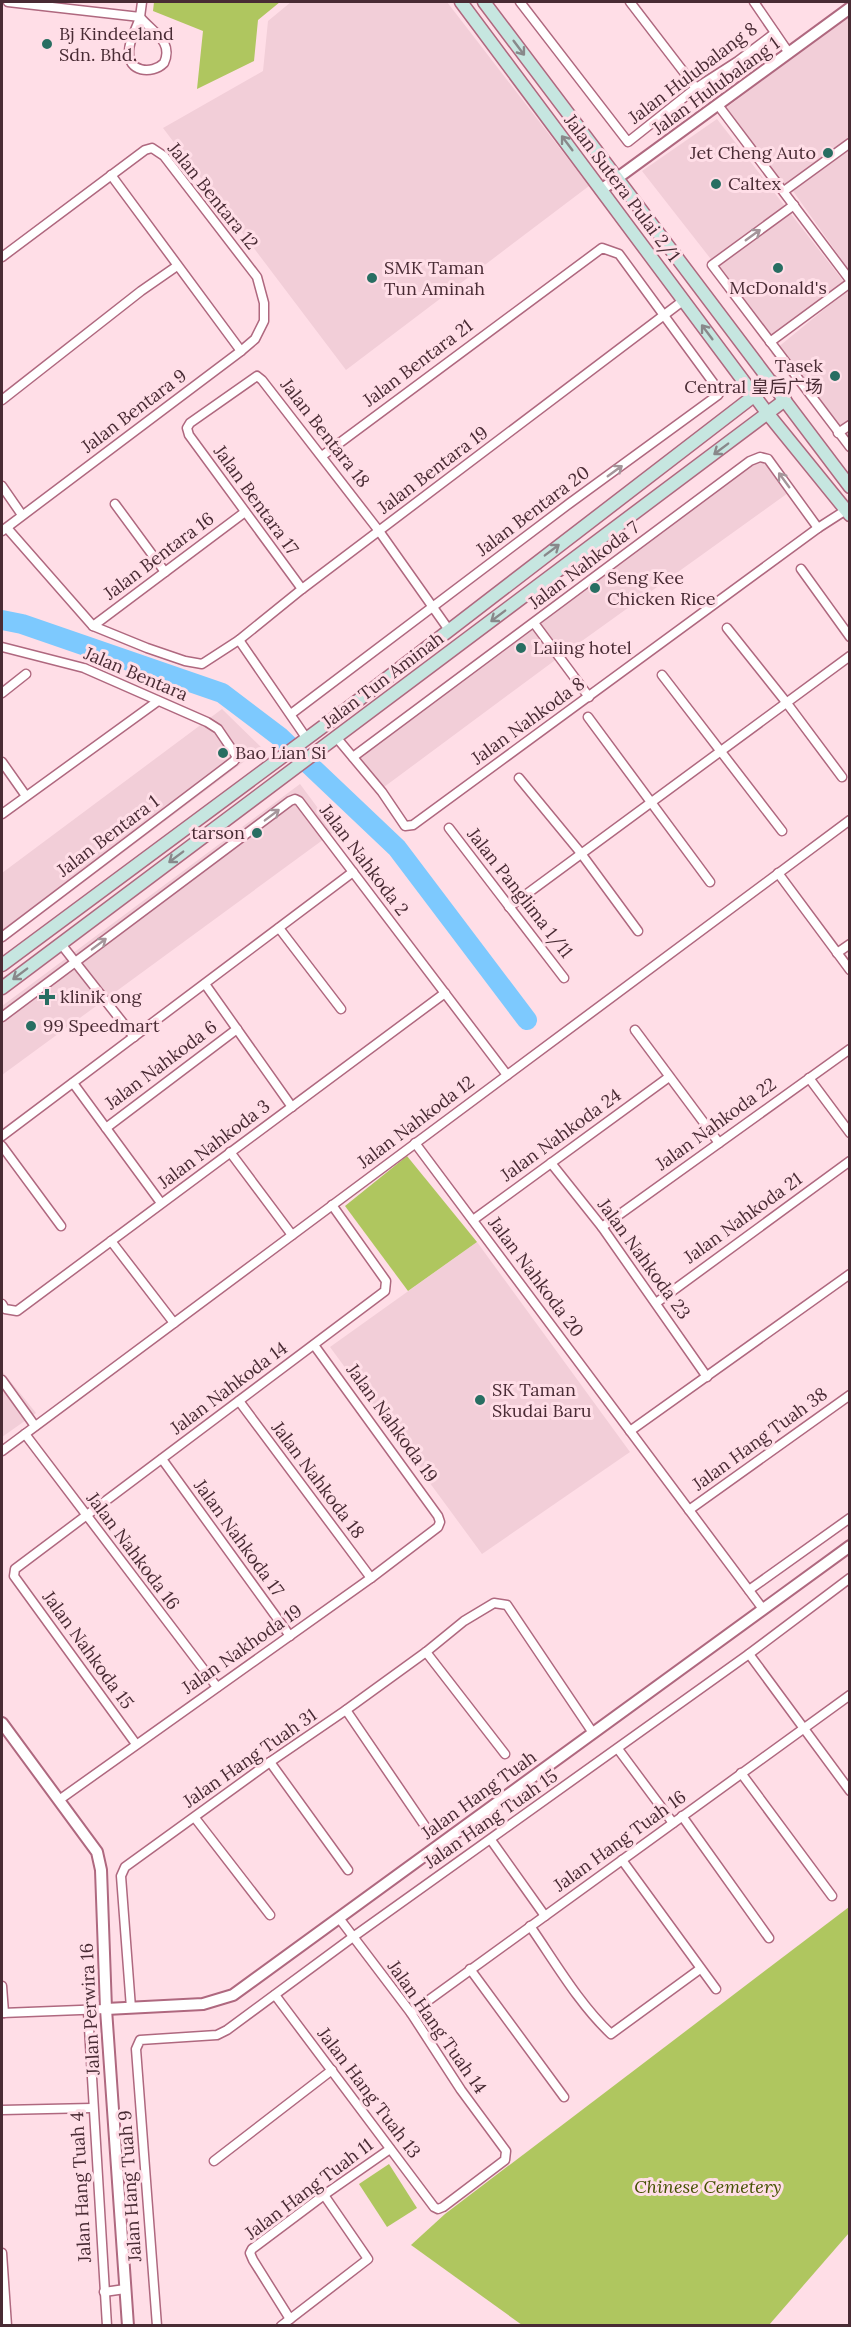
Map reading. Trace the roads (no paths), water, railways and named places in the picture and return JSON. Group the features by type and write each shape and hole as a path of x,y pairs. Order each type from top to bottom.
{"main road":[{"name":"Jalan Sutera Pulai 2/1","path":"461,2 768,414 848,513"},
{"path":"484,2 849,487"},
{"name":"Jalan Tun Aminah","path":"2,965 307,739 772,382"},
{"name":"Jalan Tun Aminah","path":"2,988 785,400"}],"street":[{"path":"8,2 140,18 162,38 168,50 164,63 153,70 141,70 129,57 130,45 140,18 142,2"},
{"name":"Jalan Hulubalang 8","path":"520,2 628,142 696,88 738,61 775,33"},
{"path":"630,2 696,88"},
{"path":"754,2 789,53"},
{"name":"Jalan Hulubalang 1","path":"602,190 849,8"},
{"path":"718,105 784,191 849,282 770,342"},
{"path":"784,191 849,143"},
{"name":"Jalan Bentara 12","path":"2,257 145,150 152,148 164,156 257,277 264,303"},
{"path":"111,175 241,351"},
{"path":"794,205 712,265 849,447"},
{"name":"Jalan Bentara 21","path":"322,456 602,248 619,254 665,316"},
{"path":"2,400 141,291 177,266"},
{"name":"Jalan Bentara 19","path":"93,626 147,648 185,661 202,664 239,640 302,589 684,300"},
{"name":"Jalan Bentara 9","path":"4,529 255,339 264,321 264,303"},
{"name":"Jalan Bentara 20","path":"291,714 718,395 719,388 665,316"},
{"name":"Jalan Bentara 18","path":"187,428 190,423 246,381 257,376 379,531 449,630"},
{"path":"838,433 849,425"},
{"name":"Jalan Bentara 17","path":"187,428 189,435 302,589"},
{"name":"Jalan Nahkoda 7","path":"353,757 750,461 760,457 768,459 818,528"},
{"path":"2,486 22,515"},
{"path":"115,504 165,572"},
{"name":"Jalan Bentara 16","path":"93,626 245,513"},
{"name":"Jalan Nahkoda 8","path":"336,737 382,792 405,826 413,825 818,528 848,513"},
{"path":"4,529 93,626"},
{"path":"801,569 849,637"},
{"path":"534,623 590,697"},
{"path":"728,628 842,777"},
{"path":"239,640 307,739"},
{"name":"Jalan Bentara","path":"2,647 84,668 207,722 218,729 236,755 234,761"},
{"path":"509,907 580,852 721,753 849,656"},
{"path":"2,693 26,674"},
{"path":"662,675 782,831"},
{"path":"2,814 158,701"},
{"path":"588,717 711,882"},
{"name":"Jalan Bentara 1","path":"2,937 234,761"},
{"path":"2,762 26,796"},
{"path":"519,778 580,852 638,931"},
{"name":"Jalan Nahkoda 2","path":"2,1017 290,801 295,800 299,801 507,1075"},
{"name":"Jalan Nahkoda 12","path":"2,1451 849,820"},
{"name":"Jalan Panglima 1/11","path":"449,828 564,978"},
{"path":"2,1136 353,873"},
{"path":"778,873 849,970"},
{"path":"279,928 341,1009"},
{"path":"61,944 134,1037"},
{"path":"837,953 849,944"},
{"path":"205,984 292,1107"},
{"name":"Jalan Nahkoda 3","path":"2,1304 5,1309 16,1311 445,993"},
{"name":"Jalan Nahkoda 6","path":"106,1128 237,1029"},
{"path":"635,1030 719,1143"},
{"name":"Jalan Nahkoda 22","path":"602,1227 849,1049"},
{"name":"Jalan Nahkoda 24","path":"473,1220 669,1077"},
{"path":"809,1078 849,1133"},
{"path":"73,1083 161,1203"},
{"name":"Jalan Nahkoda 20","path":"415,1143 763,1609"},
{"path":"2,1146 61,1226"},
{"path":"230,1152 292,1235"},
{"name":"Jalan Nahkoda 21","path":"656,1303 849,1161"},
{"name":"Jalan Nahkoda 23","path":"551,1163 602,1227 707,1377"},
{"name":"Jalan Nahkoda 14","path":"14,1576 15,1569 22,1562 385,1291 386,1281 332,1205"},
{"path":"111,1241 174,1323"},
{"path":"630,1431 849,1274"},
{"name":"Jalan Nahkoda 19","path":"314,1345 438,1516 440,1522"},
{"path":"2,1380 34,1426"},
{"name":"Jalan Hang Tuah 38","path":"689,1510 849,1395"},
{"name":"Jalan Nahkoda 18","path":"239,1401 371,1578"},
{"name":"Jalan Nahkoda 16","path":"25,1434 217,1687"},
{"name":"Jalan Nahkoda 17","path":"162,1459 290,1636"},
{"path":"749,1590 849,1518"},
{"name":"Jalan Nakhoda 19","path":"60,1800 371,1578 438,1527 440,1522"},
{"name":"Jalan Hang Tuah","path":"106,2009 203,2004 233,1995 849,1546"},
{"name":"Jalan Nahkoda 15","path":"14,1576 136,1744"},
{"name":"Jalan Hang Tuah 15","path":"136,2044 140,2040 217,2035 227,2030 353,1937 749,1654 849,1578"},
{"name":"Jalan Hang Tuah 31","path":"131,2007 121,1876 125,1867 426,1652 464,1621 494,1603 507,1605 511,1609 593,1733"},
{"path":"426,1652 505,1754"},
{"path":"749,1654 849,1791"},
{"name":"Jalan Hang Tuah 16","path":"411,2013 849,1695"},
{"path":"346,1710 429,1832"},
{"name":"Jalan Perwira 16","path":"2,1723 97,1852 101,1870 106,2009 128,2325"},
{"path":"618,1749 672,1823"},
{"path":"270,1762 348,1870"},
{"path":"741,1773 832,1896"},
{"path":"682,1816 770,1938"},
{"path":"195,1818 270,1916"},
{"path":"491,1840 545,1916"},
{"path":"622,1860 716,1989"},
{"name":"Jalan Hang Tuah 14","path":"339,1918 411,2013 460,2090 506,2151 507,2156 472,2186 438,2209"},
{"path":"530,1926 594,2016 611,2034 700,1969"},
{"path":"470,1969 564,2097"},
{"path":"2,1986 3,2013 106,2009"},
{"name":"Jalan Hang Tuah 13","path":"275,1995 390,2149 438,2209"},
{"name":"Jalan Hang Tuah 4","path":"88,2011 92,2061 92,2108 107,2325"},
{"name":"Jalan Hang Tuah 9","path":"136,2044 157,2325"},
{"path":"214,2161 332,2070"},
{"path":"2,2110 92,2108"},
{"name":"Jalan Hang Tuah 11","path":"290,2319 253,2260 250,2253 252,2249 390,2149"},
{"path":"281,2325 368,2259 324,2195"},
{"path":"2,2253 7,2325"},
{"path":"104,2292 125,2289"}],"waterway":[{"path":"2,620 22,624 222,693 280,737 397,848 527,1020"}],"place":[{"name":"Bj Kindeeland Sdn. Bhd.","path":"47,44"},
{"name":"Jet Cheng Auto","path":"828,153"},
{"name":"Caltex","path":"716,184"},
{"name":"McDonald's","path":"778,268"},
{"name":"SMK Taman Tun Aminah","path":"372,278"},
{"name":"Tasek Central 皇后广场","path":"835,376"},
{"name":"Seng Kee Chicken Rice","path":"595,588"},
{"name":"Laiing hotel","path":"521,648"},
{"name":"Bao Lian Si","path":"223,753"},
{"name":"tarson","path":"257,833"},
{"name":"klinik ong","path":"47,997"},
{"name":"99 Speedmart","path":"31,1026"},
{"name":"SK Taman Skudai Baru","path":"480,1400"}],"park label":[{"name":"Chinese Cemetery","path":"708,2187"}]}
